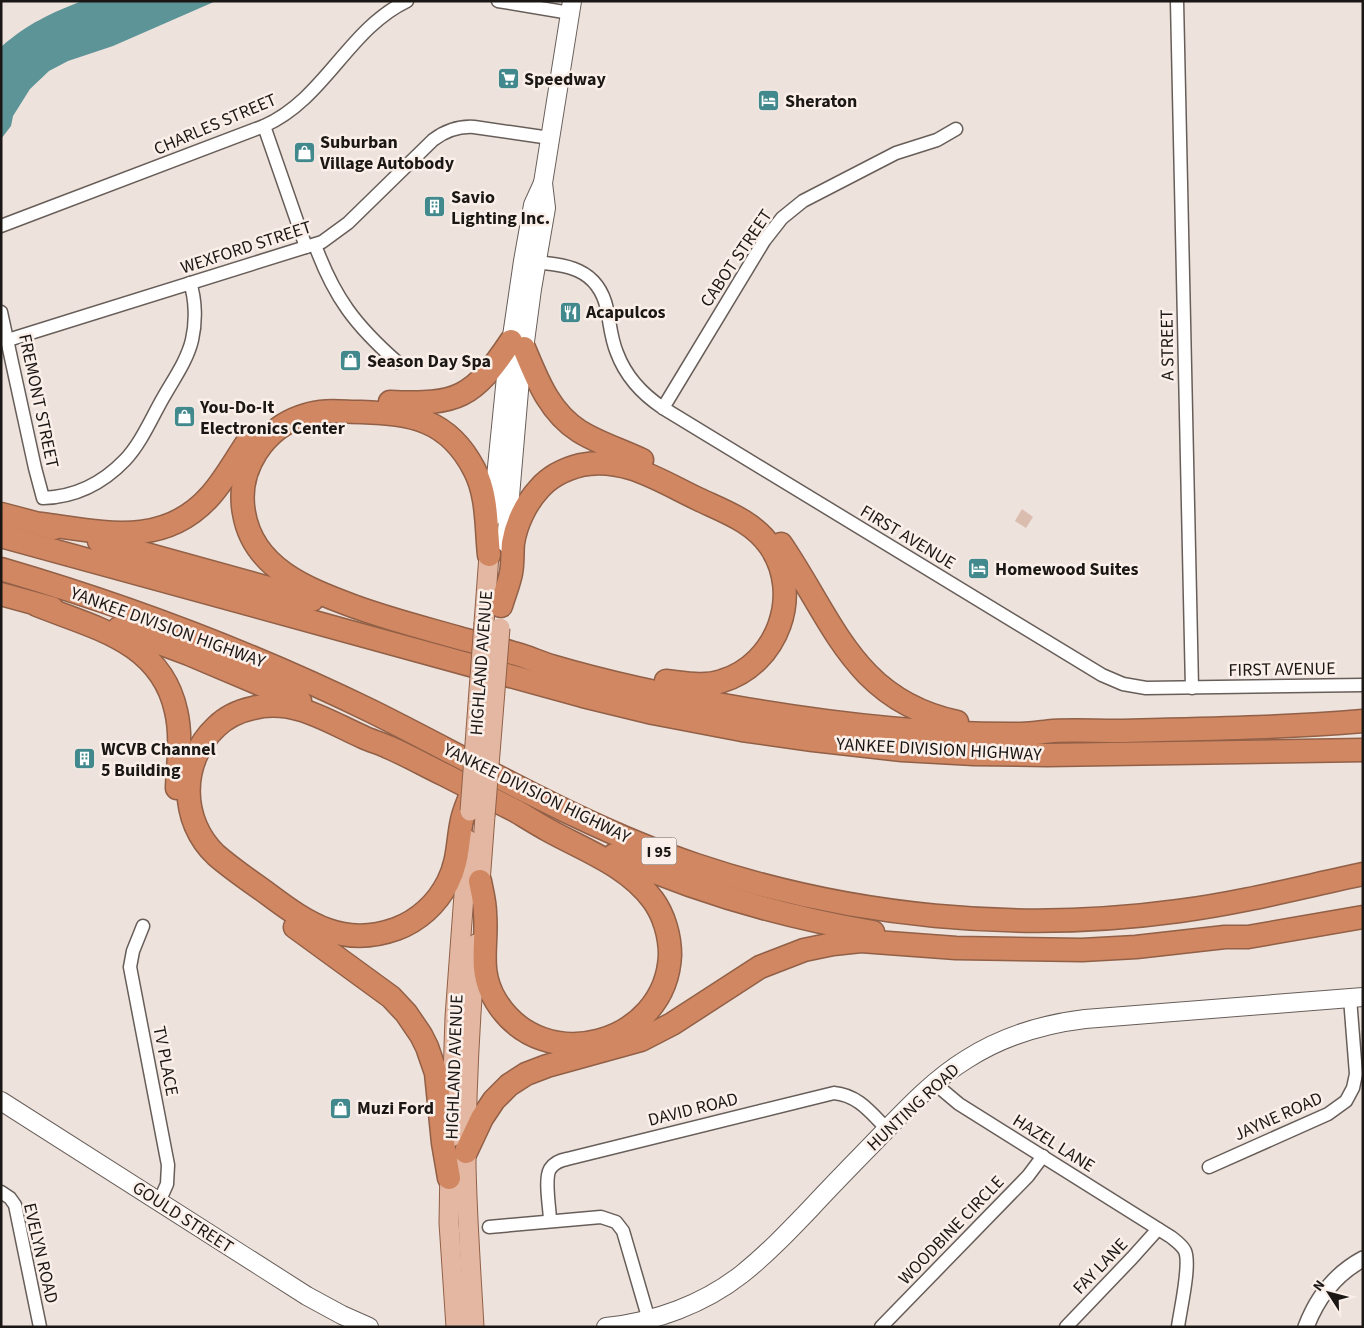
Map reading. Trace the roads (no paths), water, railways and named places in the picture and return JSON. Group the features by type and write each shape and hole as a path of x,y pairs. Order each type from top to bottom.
{"highway":[{"path":"41,524 114,534 140,533 162,528 185,517 206,500 219,485 251,436 279,413 296,405 316,400 418,403 450,399 469,390 480,382 517,344 546,397 575,428 754,515 767,526 784,547 850,655 870,678 887,693 914,709 950,721 984,727 1052,731 1212,729 1363,721"},
{"path":"378,615 320,593 288,576 263,554 249,533 242,499 247,472 263,442 287,422 311,413 335,411 404,415 435,426 456,444 477,474 484,499 490,555"},
{"path":"1,514 337,607 378,615 517,654 609,673 703,684 723,681 742,672 753,664 769,647 782,619 785,602 784,587 780,565 773,551 761,536 740,520 635,468 613,463 594,463 575,466 556,474 543,484 530,500 515,533 511,573 495,619"},
{"name":"YANKEE DIVISION HIGHWAY","path":"1,536 566,692 671,717 769,734 867,746 974,754 1083,755 1363,750"},
{"name":"YANKEE DIVISION HIGHWAY","path":"1,570 85,595 153,619 287,673 369,710 570,812 644,846 729,875 801,894 880,909 944,917 998,920 1072,920 1180,911 1363,874"},
{"path":"1,594 37,605 109,632 122,639 148,660 164,679 171,694 178,720 177,798 188,837 200,855 212,866 379,988 397,1002 410,1018 427,1047 436,1073 443,1142 449,1178"},
{"path":"37,605 70,612 116,627 198,658 317,709 367,733 387,746 516,811 653,871 707,891 763,908 862,930 990,948"},
{"path":"517,654 549,666 625,685 692,700 769,713 916,729 1026,734 1052,731"},
{"path":"387,746 365,738 311,712 289,706 265,706 238,712 213,730 195,758 189,777 188,793 194,823 204,842 216,855 302,918 332,932 363,936 383,933 408,924 434,902 445,888 453,870 460,844 462,820 473,807"},
{"path":"1324,751 1363,743"},
{"path":"480,881 485,914 483,956 486,979 498,1004 509,1018 520,1027 538,1038 552,1042 567,1044 589,1043 609,1038 628,1029 654,1003 662,989 667,973 670,947 665,925 655,903 640,886 616,867 516,811"},
{"path":"466,1152 482,1118 494,1100 526,1074 546,1066 642,1040 672,1024 750,972 787,955 823,945 852,942 885,942 956,948 1046,950 1154,946 1225,937 1363,905"},
{"path":"1225,937 1248,937 1363,917"}],"main road":[{"name":"HIGHLAND AVENUE","path":"474,1327 468,1235 466,1152 469,1034 480,881 473,807 495,619 490,555 499,432 517,344 530,262 532,205 543,183 571,7"},
{"name":"HIGHLAND AVENUE","path":"456,1327 449,1223 455,1017 473,807 514,438 517,344"},
{"name":"HUNTING ROAD","path":"606,1327 650,1323 702,1299 742,1274 784,1236 934,1083 968,1058 994,1044 1022,1032 1062,1022 1100,1017 1356,997"},
{"name":"GOULD STREET","path":"1,1101 316,1301 369,1327"}],"street":[{"name":"CHARLES STREET","path":"1,226 264,126 289,112 304,100 375,22 407,1"},
{"path":"498,1 571,7"},
{"name":"A STREET","path":"1177,1 1192,688"},
{"path":"264,126 310,246 327,277 347,310 368,335 397,362"},
{"name":"WEXFORD STREET","path":"8,340 310,246 329,238 342,229 433,140 450,130 474,126 550,138"},
{"name":"CABOT STREET","path":"662,408 764,241 782,218 803,201 896,153 937,140 956,129"},
{"name":"FIRST AVENUE","path":"530,262 572,268 592,279 605,303 614,346 624,369 638,388 662,408 1102,676 1138,687 1363,685"},
{"name":"FREMONT STREET","path":"1,312 43,498 62,496 83,490 112,471 134,449 179,370 192,342 194,305 190,283"},
{"name":"TV PLACE","path":"143,926 133,951 130,967 168,1165 167,1184 160,1202"},
{"name":"JAYNE ROAD","path":"1208,1167 1328,1114 1346,1101 1353,1088 1356,1074 1356,997"},
{"name":"HAZEL LANE","path":"934,1083 953,1100 1158,1229"},
{"name":"DAVID ROAD","path":"550,1221 549,1172 558,1162 567,1158 834,1093 845,1094 856,1099 887,1129"},
{"name":"WOODBINE CIRCLE","path":"881,1327 1028,1176 1043,1156"},
{"name":"EVELYN ROAD","path":"1,1192 10,1198 16,1209 40,1327"},
{"path":"489,1226 601,1217 620,1224 650,1323"},
{"path":"1158,1229 1180,1244 1186,1256 1187,1265 1178,1327"},
{"name":"FAY LANE","path":"1066,1327 1158,1229"},
{"path":"1306,1327 1317,1303 1331,1284 1342,1272 1363,1259"}],"water":[{"path":"82,1 216,1 113,46 68,61 49,71 30,89 13,116 11,126 1,139 1,47 20,32 40,20"}],"place":[{"name":"Speedway","path":"508,79"},
{"name":"Sheraton","path":"769,101"},
{"name":"Suburban Village Autobody","path":"304,152"},
{"name":"Savio Lighting Inc.","path":"435,207"},
{"name":"Acapulcos","path":"570,312"},
{"name":"Season Day Spa","path":"351,361"},
{"name":"You-Do-It Electronics Center","path":"184,417"},
{"name":"Homewood Suites","path":"979,569"},
{"name":"WCVB Channel 5 Building","path":"85,759"},
{"name":"Muzi Ford","path":"341,1108"}]}
